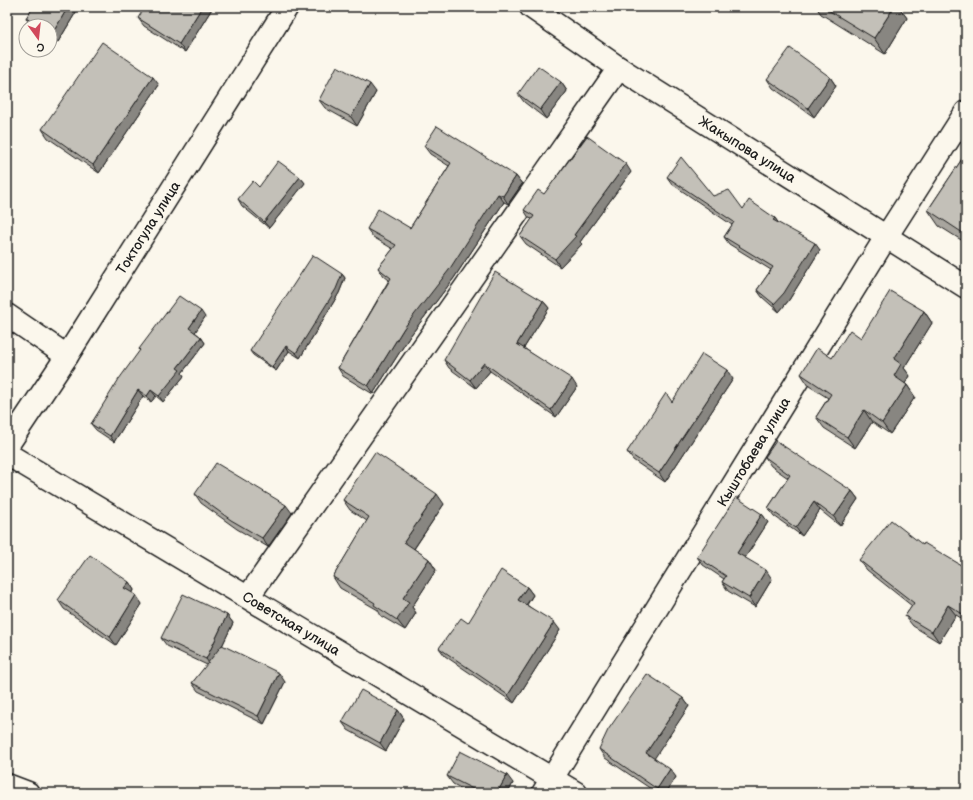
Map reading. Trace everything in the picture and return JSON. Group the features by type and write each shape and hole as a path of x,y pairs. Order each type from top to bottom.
{"street":[{"name":"Токтогула улица","path":"7,446 67,356 287,7"},
{"name":"Жакыпова улица","path":"531,7 619,68 966,287"},
{"path":"248,597 619,68"},
{"name":"Кыштобаева улица","path":"547,785 886,237 966,112"},
{"path":"7,315 67,356"},
{"name":"Советская улица","path":"7,454 248,597 547,785 576,793"},
{"path":"7,785 28,793"}],"building":[{"path":"33,7 68,7 58,24 58,18 26,18"},
{"path":"145,7 202,7 179,44 138,18"},
{"path":"823,7 894,7 874,38"},
{"path":"102,42 153,77 93,165 42,129"},
{"path":"790,48 830,77 808,108 767,79"},
{"path":"337,66 370,84 351,117 319,100"},
{"path":"538,66 561,82 540,110 518,94"},
{"path":"437,126 516,176 503,196 498,194 449,270 404,328 368,386 338,368 391,278 378,268 396,245 367,229 378,209 410,228 451,163 424,146"},
{"path":"587,136 626,164 574,235 576,236 555,259 520,236 534,216 524,210 538,190 544,194"},
{"path":"966,153 966,235 928,210"},
{"path":"681,157 713,196 729,190 743,209 749,200 775,218 773,220 815,243 784,293 774,304 757,290 773,267 724,237 734,222 667,177"},
{"path":"278,161 300,177 264,222 238,199 253,181 259,187"},
{"path":"313,255 342,274 336,289 296,353 286,346 272,367 250,351"},
{"path":"495,272 543,301 517,344 572,379 551,410 484,363 470,380 444,360"},
{"path":"890,291 924,311 894,359 901,364 894,376 907,385 882,423 864,410 847,437 816,417 831,394 801,374 817,348 832,358 850,330 861,338"},
{"path":"179,296 201,311 189,328 201,337 177,368 180,370 159,396 151,390 147,396 138,390 110,436 91,424 119,379 140,350 139,349"},
{"path":"702,354 727,370 659,473 627,452 666,393 672,402"},
{"path":"776,441 852,491 834,517 814,502 796,528 768,508 790,475 765,457"},
{"path":"375,452 437,494 404,542 429,559 403,598 409,602 397,620 374,605 375,603 333,577 369,517 343,500"},
{"path":"216,463 286,505 262,538 231,520 195,494"},
{"path":"736,497 762,514 737,553 766,570 749,598 722,582 726,576 697,557"},
{"path":"891,520 923,545 924,543 966,568 966,616 948,605 932,632 905,616 914,603 859,560"},
{"path":"90,555 129,582 124,588 136,595 110,637 58,600"},
{"path":"501,570 527,587 518,600 554,622 508,695 439,648 461,618 468,623"},
{"path":"183,594 227,615 206,659 161,638"},
{"path":"222,645 279,673 258,716 192,683"},
{"path":"647,674 683,698 646,753 670,769 657,789 599,749 608,730"},
{"path":"361,690 398,710 380,743 342,722"},
{"path":"460,751 507,775 497,793 481,793 447,776"}]}
